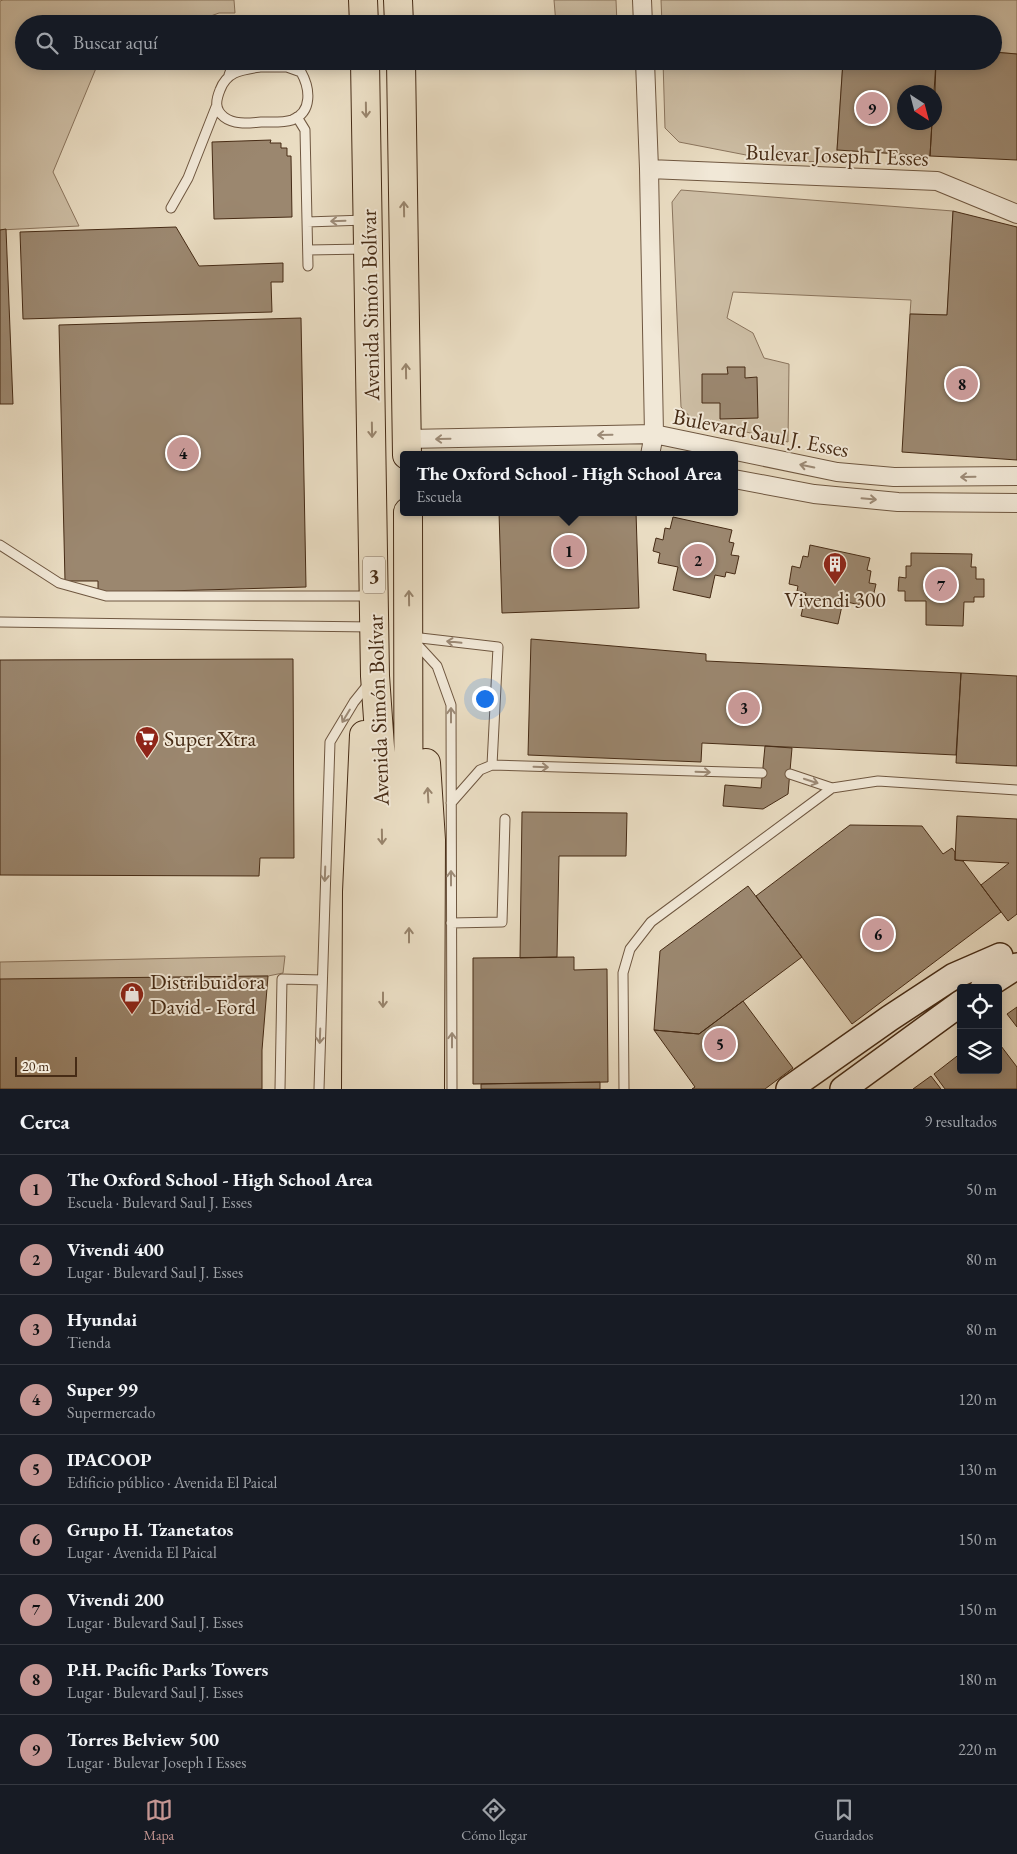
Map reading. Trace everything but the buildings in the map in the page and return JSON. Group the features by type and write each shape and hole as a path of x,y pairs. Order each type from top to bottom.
{"main road":[{"path":"363,0 364,15"},
{"path":"398,0 399,15"},
{"name":"Avenida Simón Bolívar","path":"365,70 374,676 381,761 382,1089"},
{"name":"Avenida Simón Bolívar","path":"401,70 407,447"},
{"name":"Avenida Simón Bolívar","path":"408,516 410,637 409,1089"},
{"path":"409,688 424,732 431,840 430,1089"},
{"path":"356,1089 358,892 363,737 376,706"},
{"path":"987,984 1013,959"},
{"path":"1000,984 1013,959"},
{"path":"968,984 1013,959"},
{"path":"789,1089 890,1018 954,976 1013,959"},
{"path":"815,1089 957,991"},
{"path":"843,1089 957,1006"},
{"path":"870,1089 957,1024"}],"street":[{"path":"642,0 643,15"},
{"path":"645,70 650,170 654,434 651,451"},
{"name":"Bulevar Joseph I Esses","path":"650,170 937,181 1017,214"},
{"name":"Bulevard Saul J. Esses","path":"407,447 654,434 736,451"},
{"name":"Bulevard Saul J. Esses","path":"738,451 837,472 894,477 1017,476"},
{"name":"Bulevard Saul J. Esses","path":"738,480 814,494 898,502 1017,503"}],"lane":[{"path":"171,208 188,178 216,107 216,100 221,87 231,70"},
{"path":"229,75 238,70"},
{"path":"216,107 223,117 235,122 290,121 302,115 308,103 308,84 301,72 296,70"},
{"path":"297,117 306,130 308,266"},
{"path":"307,222 368,220"},
{"path":"308,250 369,249"},
{"path":"0,545 60,583 106,596 374,596"},
{"path":"0,622 374,627"},
{"path":"410,637 498,647 492,765"},
{"path":"410,637 437,666 451,705 452,1089"},
{"path":"319,1089 330,742 354,702 374,676"},
{"path":"451,803 480,770 492,765 762,774"},
{"path":"790,774 832,788 878,781 1017,790"},
{"path":"624,1089 623,973 630,949 651,922 832,788"},
{"path":"451,923 502,922 505,819"},
{"path":"280,1089 282,979 322,980"}],"shaded area":[{"path":"234,0 235,13 214,15 15,15 15,70 95,70 53,172 79,226 0,230 0,1"},
{"path":"554,0 616,0 617,15 555,15"},
{"path":"661,0 1017,0 1017,54 1002,53 1002,15 662,15"},
{"path":"663,70 842,70 837,150 834,162 777,161 679,142 665,128"},
{"path":"681,190 953,211 947,315 910,314 911,300 733,292 727,318 753,333 764,358 789,364 788,442 692,419 681,407 672,202"},
{"path":"285,956 283,973 268,976 0,980 0,962"}],"place":[{"name":"Torres Belview 500","path":"872,108"},
{"name":"P.H. Pacific Parks Towers","path":"962,384"},
{"name":"Super 99","path":"183,453"},
{"name":"The Oxford School - High School Area","path":"569,551"},
{"name":"Vivendi 400","path":"698,560"},
{"name":"Vivendi 300","path":"835,585"},
{"name":"Vivendi 200","path":"941,585"},
{"name":"Hyundai","path":"744,708"},
{"name":"Super Xtra","path":"147,759"},
{"name":"Grupo H. Tzanetatos","path":"878,934"},
{"name":"Distribuidora David - Ford","path":"132,1015"},
{"name":"IPACOOP","path":"720,1044"}]}
